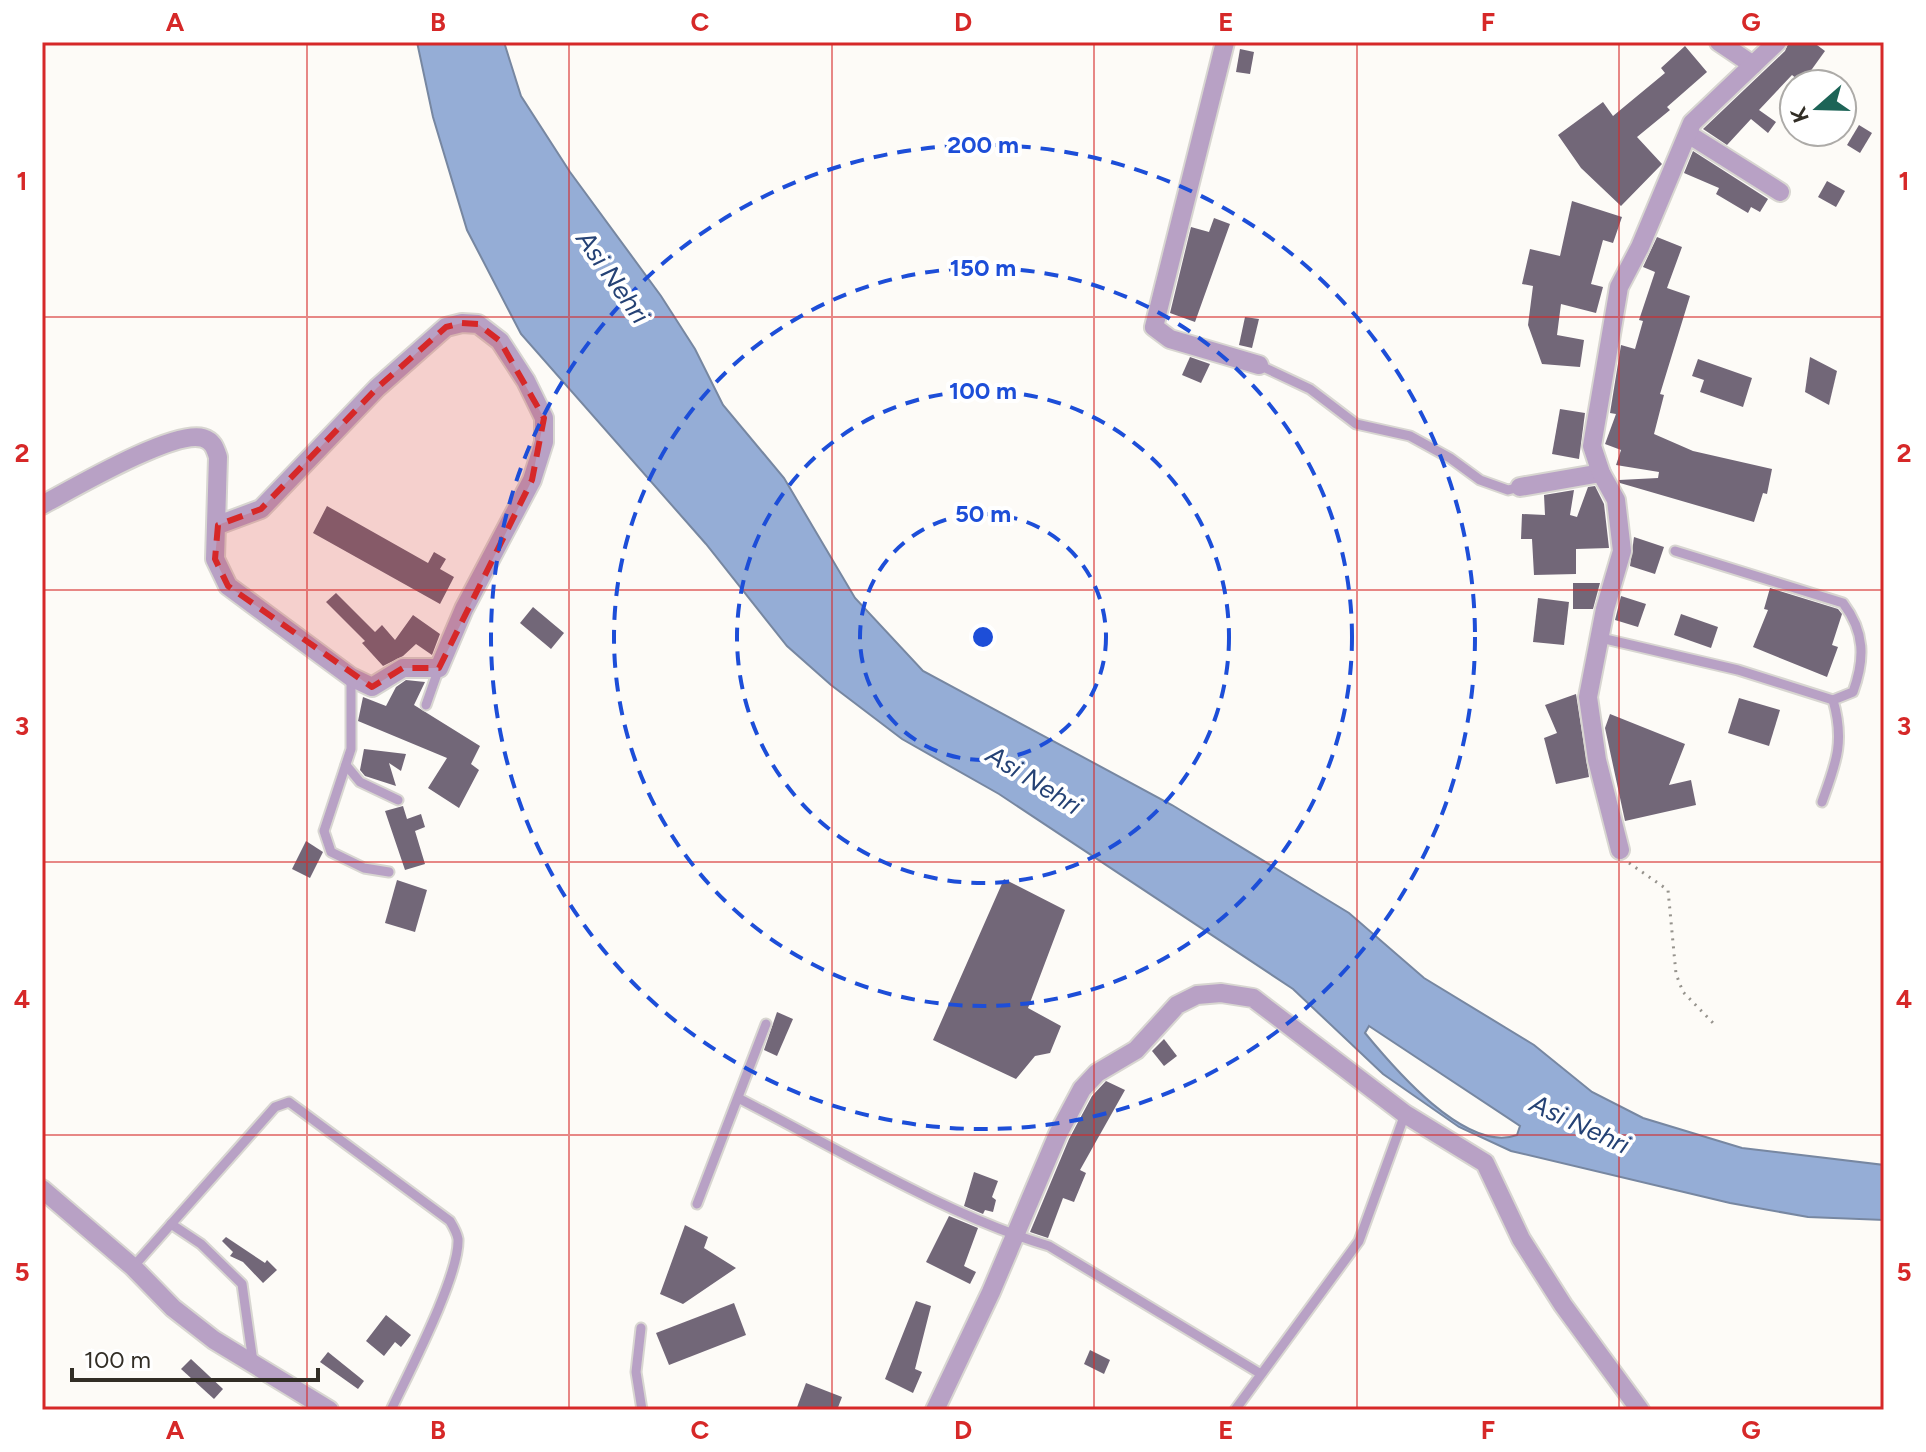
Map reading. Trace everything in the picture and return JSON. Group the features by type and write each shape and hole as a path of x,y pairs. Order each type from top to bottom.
{"street":[{"path":"1225,42 1154,327 1170,339 1259,365"},
{"path":"1719,42 1753,65"},
{"path":"1620,850 1597,760 1588,697 1622,551 1616,500 1601,473 1592,446 1619,287 1640,247 1692,123 1777,42"},
{"path":"1688,134 1780,192"},
{"path":"42,505 181,437 202,438 213,444 218,457 215,559 228,586 351,677 372,687 403,668 439,668 464,609 532,480 544,442 544,418 526,381 500,341 478,324 462,323 446,327 377,388 261,509 218,525"},
{"path":"1520,487 1601,473"},
{"path":"935,1410 1058,1134 1082,1089 1097,1073 1136,1050 1177,1005 1197,995 1253,998 1405,1114 1485,1163 1521,1239 1563,1305 1640,1410"},
{"path":"42,1189 133,1267 173,1308 254,1365 329,1410"}],"lane":[{"path":"1259,365 1310,389 1356,424 1410,436 1450,458 1480,480 1508,490 1520,487"},
{"path":"1601,638 1738,670 1833,700 1853,692 1863,664 1858,623 1843,603 1675,551"},
{"path":"426,705 439,668"},
{"path":"351,677 351,749 324,831 331,852 364,868 389,872"},
{"path":"1822,802 1840,752 1838,719 1833,700"},
{"path":"346,765 360,782 398,800"},
{"path":"697,1204 740,1099 766,1024"},
{"path":"740,1099 1015,1236 1049,1246 1261,1374"},
{"path":"133,1267 275,1107 289,1102 450,1221 458,1238 453,1265 429,1330 391,1410"},
{"path":"1235,1410 1359,1241 1405,1114"},
{"path":"171,1224 201,1244 242,1284 254,1365"},
{"path":"641,1328 636,1372 642,1410"}],"path":[{"path":"1620,850 1628,863 1668,890 1676,974 1683,992 1715,1025"}],"highlighted area":[{"path":"462,323 478,324 500,341 544,418 532,480 439,668 403,668 372,687 228,586 215,559 218,525 261,509 377,388 446,327"}],"water":[{"name":"Asi Nehri","path":"417,42 504,42 521,96 570,172 661,296 695,349 723,405 784,478 855,598 923,671 1172,805 1349,913 1424,978 1534,1045 1592,1092 1643,1118 1742,1148 1884,1165 1884,1220 1808,1217 1730,1203 1511,1151 1459,1127 1383,1074 1293,989 999,794 902,739 831,685 787,646 706,544 521,334 467,230 433,117","holes":["1369,1026 1520,1126 1517,1135 1497,1137 1476,1132 1454,1120 1432,1104 1393,1066 1365,1033"]}],"building":[{"path":"1789,42 1813,42 1825,51 1813,68 1778,68 1778,90 1759,110 1776,122 1768,133 1751,119 1727,145 1703,129 1785,51"},
{"path":"1685,46 1707,72 1667,107 1670,110 1637,137 1662,164 1621,206 1581,168 1558,135 1603,102 1613,116 1665,73 1661,68"},
{"path":"1240,49 1254,52 1250,74 1236,72"},
{"path":"1858,127 1872,133 1860,153 1852,148 1858,148"},
{"path":"1693,151 1768,199 1760,212 1751,207 1748,213 1716,194 1719,188 1684,173"},
{"path":"1827,181 1845,191 1836,207 1818,197"},
{"path":"1572,201 1622,217 1613,243 1603,240 1591,284 1603,287 1596,313 1561,304 1557,335 1584,340 1580,367 1542,364 1528,325 1533,286 1522,284 1530,249 1560,256"},
{"path":"1214,218 1230,224 1195,322 1170,313 1191,227 1209,232"},
{"path":"1657,237 1682,247 1667,288 1690,296 1660,394 1664,395 1654,434 1693,451 1772,469 1767,494 1763,493 1754,522 1620,483 1619,480 1658,478 1659,472 1616,465 1621,450 1605,444 1616,414 1610,413 1621,345 1635,349 1643,321 1639,320 1655,272 1643,267"},
{"path":"1245,317 1259,319 1252,348 1239,345"},
{"path":"1190,357 1210,364 1201,383 1182,375"},
{"path":"1810,357 1837,371 1829,405 1805,392"},
{"path":"1698,359 1752,378 1743,407 1700,392 1704,380 1692,376"},
{"path":"1560,409 1585,413 1579,459 1552,454"},
{"path":"1595,486 1604,504 1609,548 1576,549 1576,574 1534,575 1532,539 1521,539 1522,514 1545,515 1544,495 1574,490 1570,515 1577,517 1588,487"},
{"path":"327,506 428,563 434,552 446,559 440,569 454,577 440,604 313,533"},
{"path":"1634,537 1664,547 1655,574 1630,566"},
{"path":"1573,583 1600,583 1593,609 1573,609"},
{"path":"1770,588 1838,609 1842,614 1832,645 1838,647 1827,677 1753,647 1768,610 1764,609"},
{"path":"336,593 375,632 382,625 395,640 413,615 440,634 432,655 416,644 403,656 383,666 362,643 365,641 326,602"},
{"path":"1621,596 1646,604 1638,627 1615,620"},
{"path":"1538,598 1569,602 1564,645 1533,642"},
{"path":"533,607 564,633 551,649 520,623"},
{"path":"1681,614 1718,627 1711,648 1674,635"},
{"path":"406,680 425,682 414,705 480,746 471,764 479,770 459,808 428,788 447,758 358,721 363,697 386,706 396,687"},
{"path":"1576,694 1589,777 1556,784 1544,738 1557,733 1545,705"},
{"path":"1739,698 1780,710 1769,746 1728,733"},
{"path":"1610,714 1685,744 1669,785 1691,780 1696,805 1625,821 1605,728"},
{"path":"364,749 406,754 401,771 389,763 396,786 365,776 360,770"},
{"path":"403,806 407,819 421,814 425,827 415,831 425,864 405,870 385,811"},
{"path":"306,841 323,852 310,878 292,869"},
{"path":"1004,879 1065,910 1028,1008 1061,1026 1050,1053 1035,1056 1016,1079 933,1040"},
{"path":"397,880 427,890 415,932 385,923"},
{"path":"777,1012 793,1019 777,1056 764,1050"},
{"path":"1164,1039 1177,1056 1164,1066 1152,1051"},
{"path":"1106,1081 1125,1090 1080,1170 1086,1173 1074,1202 1063,1198 1048,1238 1030,1232 1069,1139 1092,1096"},
{"path":"974,1172 998,1181 992,1197 996,1200 993,1212 985,1210 983,1214 964,1206"},
{"path":"949,1216 978,1228 964,1266 976,1272 970,1284 926,1262"},
{"path":"685,1225 708,1237 704,1248 736,1268 683,1304 660,1294"},
{"path":"226,1237 265,1263 267,1260 277,1270 263,1283 243,1262 230,1256 233,1252 222,1241"},
{"path":"916,1301 931,1306 915,1369 922,1372 913,1393 885,1379"},
{"path":"734,1303 746,1335 669,1365 656,1333"},
{"path":"386,1315 411,1335 401,1347 395,1342 384,1356 366,1341"},
{"path":"1090,1350 1110,1360 1104,1374 1084,1364"},
{"path":"328,1352 364,1381 358,1389 320,1362"},
{"path":"191,1359 223,1389 214,1399 181,1369"},
{"path":"806,1383 842,1397 837,1410 796,1410"}]}
